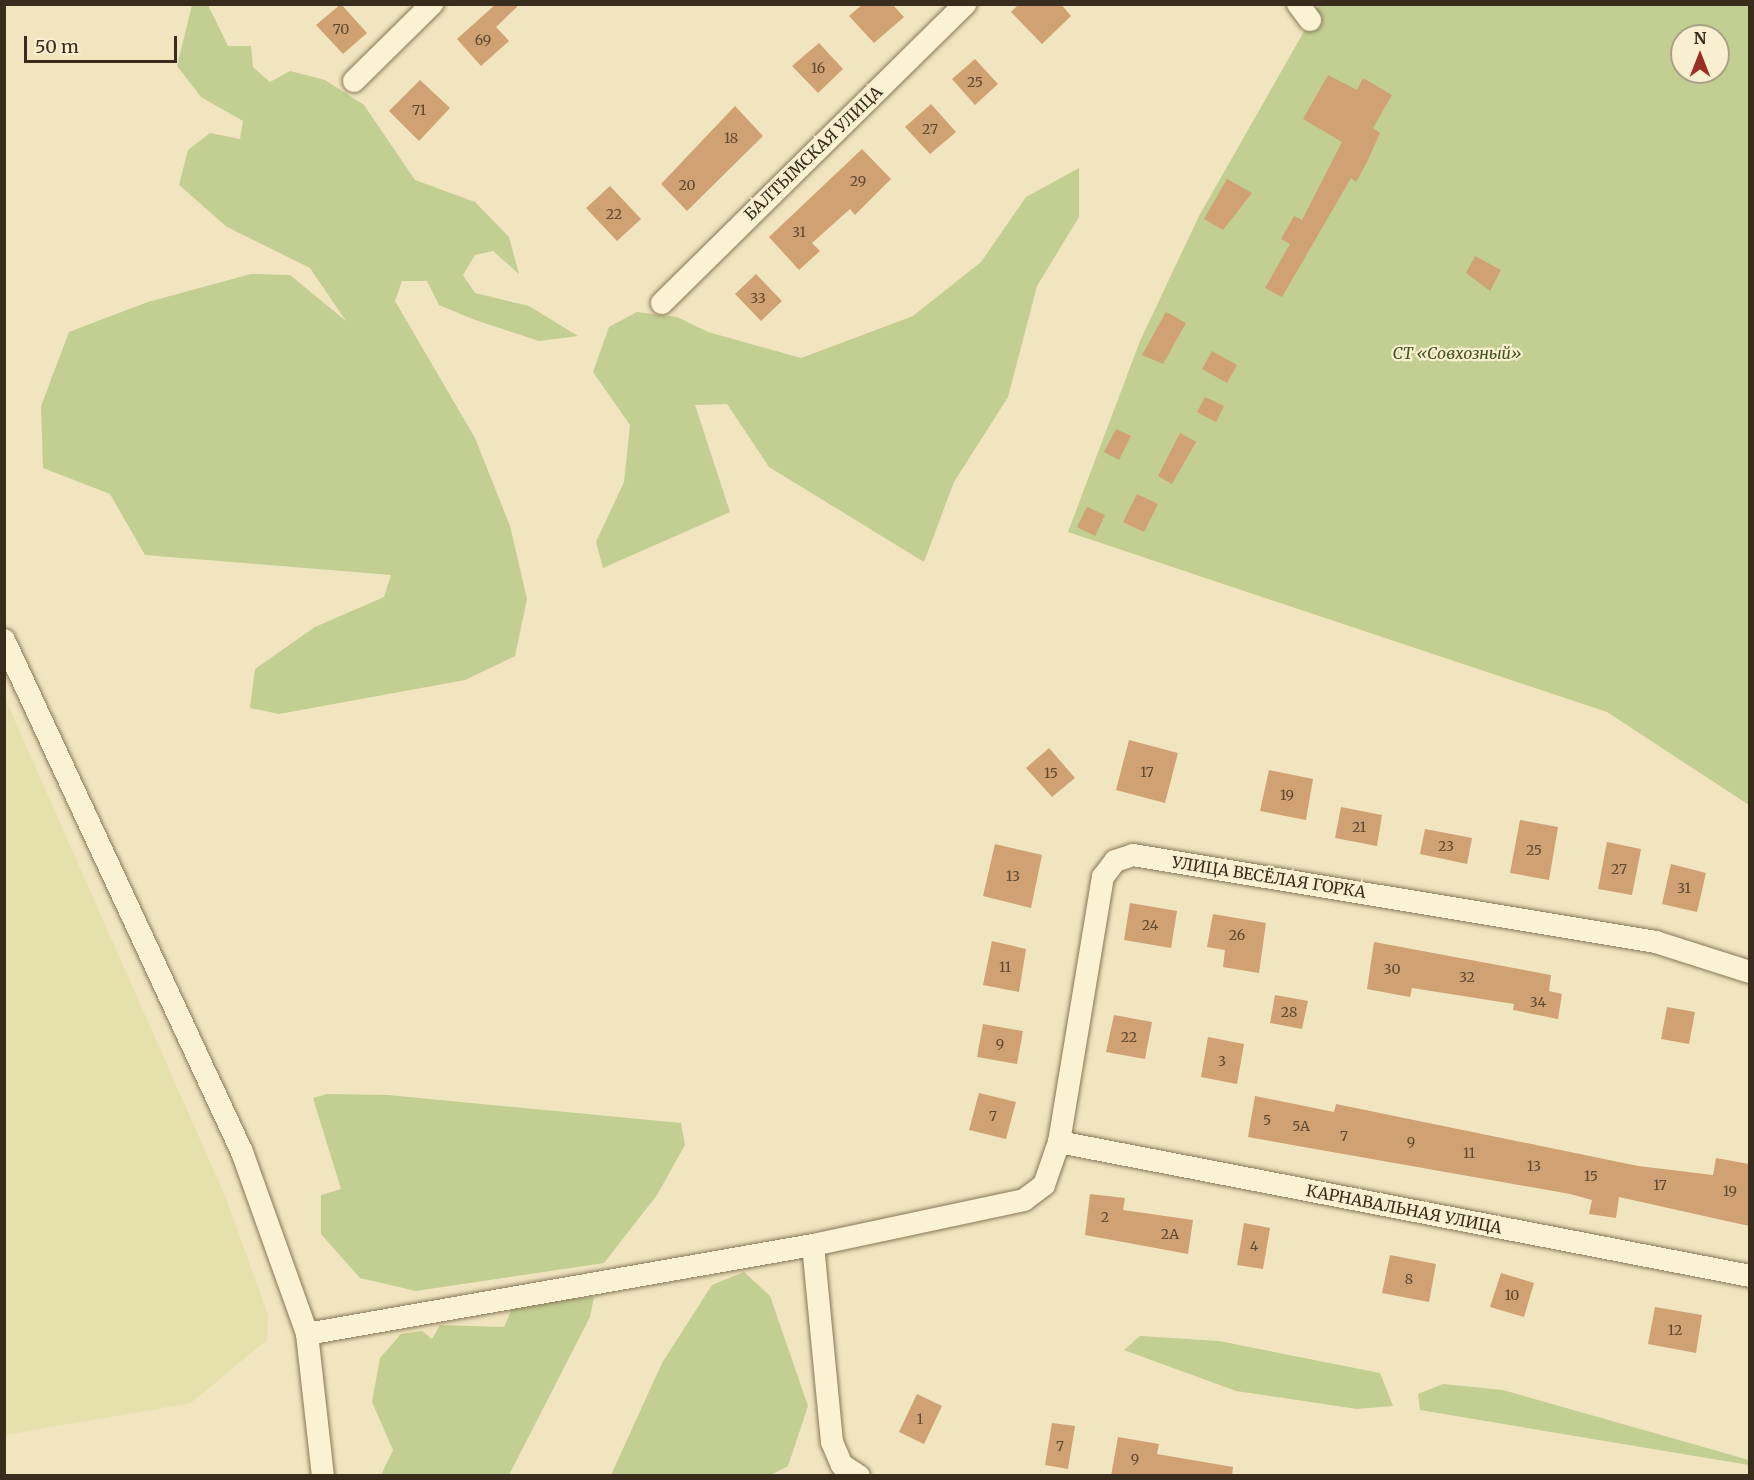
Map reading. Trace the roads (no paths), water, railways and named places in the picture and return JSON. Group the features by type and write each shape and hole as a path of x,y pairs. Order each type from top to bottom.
{"street":[{"path":"354,81 432,4"},
{"name":"БАЛТЫМСКАЯ УЛИЦА","path":"662,303 965,4"},
{"path":"4,640 242,1152 308,1334 323,1476"},
{"name":"УЛИЦА ВЕСЁЛАЯ ГОРКА","path":"813,1245 1005,1208 1044,1185 1059,1142 1103,877 1115,861 1133,855 1656,942 1749,972"},
{"name":"КАРНАВАЛЬНАЯ УЛИЦА","path":"1059,1142 1749,1276"},
{"path":"308,1334 813,1245 830,1432 842,1465 859,1476"}],"park label":[{"name":"СТ «Совхозный»","path":"1457,353"}]}
